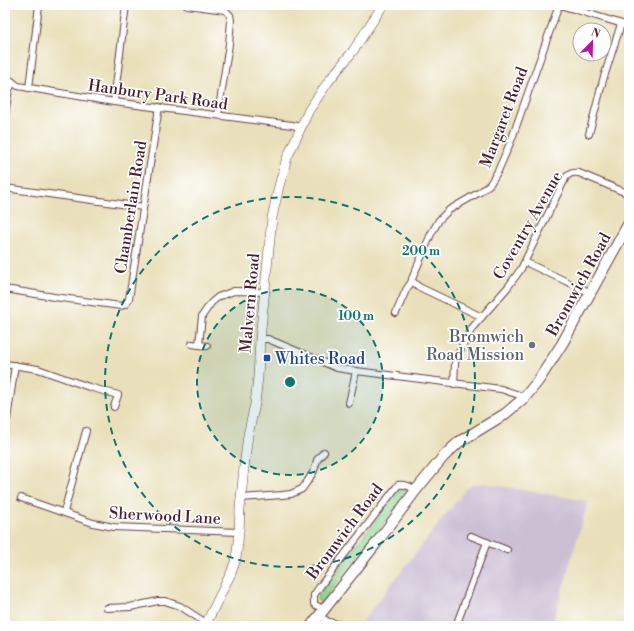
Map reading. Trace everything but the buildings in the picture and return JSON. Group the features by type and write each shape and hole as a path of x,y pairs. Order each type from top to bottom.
{"main road":[{"name":"Malvern Road","path":"205,625 231,573 236,557 247,443 255,404 258,377 260,339 272,218 278,186 287,158 309,110 328,82 353,51 382,5"},
{"name":"Bromwich Road","path":"311,626 444,456 459,442 505,414 525,397 562,344 629,222"}],"street":[{"path":"29,88 39,5"},
{"path":"114,102 126,5"},
{"path":"187,5 225,10 230,15 232,21 218,115"},
{"path":"560,5 629,26"},
{"name":"Margaret Road","path":"396,314 406,290 412,281 431,234 439,220 450,210 480,192 490,184 498,171 511,141 560,5"},
{"path":"589,134 603,80 621,24"},
{"name":"Hanbury Park Road","path":"5,77 18,86 29,88 114,102 301,127"},
{"path":"5,115 9,89 13,83"},
{"name":"Chamberlain Road","path":"5,289 121,306 126,304 129,299 159,107"},
{"name":"Coventry Avenue","path":"454,384 455,363 459,352 472,328 508,288 521,270 566,177 570,173 579,173 629,194"},
{"path":"5,188 143,207"},
{"path":"524,262 591,293"},
{"path":"412,281 419,287 482,317"},
{"path":"199,345 202,316 211,303 218,297 234,291 265,292"},
{"path":"260,339 268,339 337,368 501,389 525,397"},
{"path":"192,344 207,346"},
{"path":"5,364 38,369 89,387 118,395 114,407"},
{"path":"5,423 15,365"},
{"path":"349,403 356,371"},
{"path":"64,512 86,431"},
{"path":"241,498 291,494 302,489 314,471 317,460 324,452"},
{"name":"Bromwich Road","path":"321,613 314,604 314,595 321,584 398,485 404,484 416,490"},
{"name":"Sherwood Lane","path":"21,498 93,522 114,527 239,532"},
{"path":"471,536 507,550"},
{"path":"456,626 487,542"},
{"path":"114,601 114,608"},
{"path":"107,608 130,607 165,601 180,606 205,625"},
{"path":"321,613 329,622 345,626"}],"shaded area":[{"path":"482,483 588,501 552,626 369,626 361,623 466,489 472,485"}],"green space":[{"path":"402,488 407,489 408,492 322,602 319,602 317,599 318,595 397,492"}],"place":[{"name":"Bromwich Road Mission","path":"532,345"},
{"name":"Whites Road","path":"267,358"}]}
